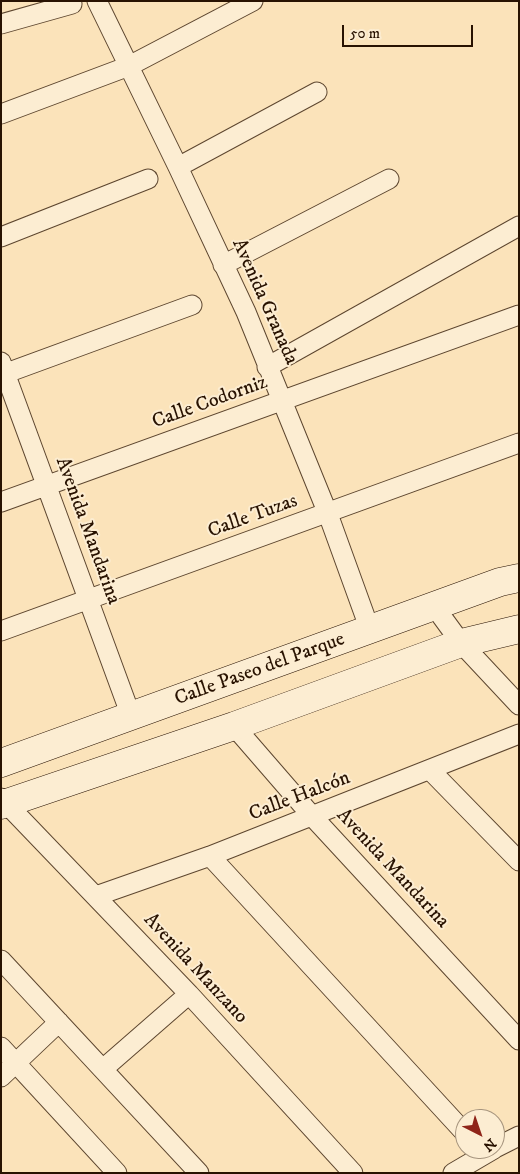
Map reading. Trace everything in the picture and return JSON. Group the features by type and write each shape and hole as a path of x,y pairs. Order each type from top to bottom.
{"main road":[{"name":"Calle Paseo del Parque","path":"1,763 500,582 519,578"},
{"path":"3,802 234,726 461,643 519,629"}],"street":[{"name":"Avenida Granada","path":"96,1 130,66 246,312 328,514 370,630"},
{"path":"1,114 130,66 226,7 253,1"},
{"path":"1,24 72,4"},
{"path":"178,167 317,92"},
{"path":"1,101 28,105"},
{"path":"1,236 148,179"},
{"path":"223,265 389,179"},
{"path":"268,367 519,226"},
{"path":"3,370 192,305"},
{"name":"Calle Codorniz","path":"1,502 519,315"},
{"name":"Avenida Mandarina","path":"3,370 131,716"},
{"name":"Calle Tuzas","path":"1,631 328,514 519,443"},
{"path":"434,606 461,643 519,704"},
{"name":"Avenida Mandarina","path":"234,726 312,816 519,1040"},
{"name":"Calle Halcón","path":"96,896 210,856 519,734"},
{"path":"430,770 519,862"},
{"name":"Avenida Manzano","path":"3,802 189,994 353,1173"},
{"path":"210,856 455,1122"},
{"path":"1,960 199,1173"},
{"path":"103,1069 189,994"},
{"path":"1,1076 59,1022"},
{"path":"1,1047 117,1173"},
{"path":"505,1142 519,1136"},
{"path":"453,1173 474,1159"}]}
